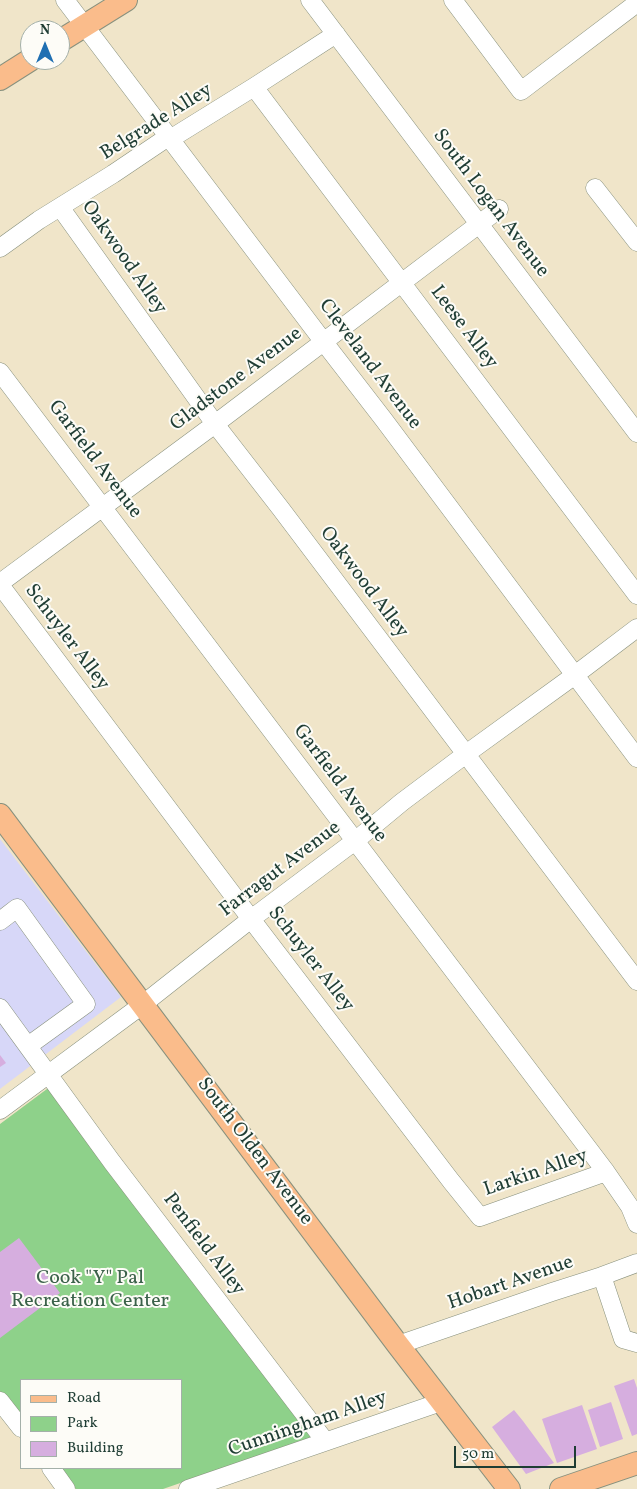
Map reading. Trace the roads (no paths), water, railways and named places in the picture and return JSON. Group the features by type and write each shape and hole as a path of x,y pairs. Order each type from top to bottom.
{"main road":[{"path":"70,35 126,0"},
{"path":"0,79 20,66"},
{"name":"South Olden Avenue","path":"0,815 441,1402 509,1489"},
{"path":"561,1489 590,1484 637,1463"}],"street":[{"name":"Cleveland Avenue","path":"65,0 384,420 637,758"},
{"name":"South Logan Avenue","path":"310,0 478,225 637,433"},
{"path":"454,0 521,91 637,4"},
{"name":"Belgrade Alley","path":"0,248 60,207 336,34"},
{"name":"Leese Alley","path":"254,87 637,595"},
{"path":"595,188 637,242"},
{"name":"Oakwood Alley","path":"60,207 215,424 282,509 637,981"},
{"name":"Gladstone Avenue","path":"0,584 215,424 498,209"},
{"name":"Garfield Avenue","path":"0,372 606,1172 630,1206 637,1224"},
{"name":"Schuyler Alley","path":"0,584 252,919 480,1217"},
{"name":"Farragut Avenue","path":"0,1110 142,1005 355,841 402,802 637,628"},
{"path":"0,921 17,908 86,1004 28,1046"},
{"name":"Penfield Alley","path":"0,1008 112,1162 326,1441"},
{"name":"Larkin Alley","path":"480,1217 606,1172"},
{"name":"Hobart Avenue","path":"398,1345 637,1263"},
{"path":"602,1276 624,1339 637,1343"},
{"path":"0,1400 20,1427"},
{"name":"Cunningham Alley","path":"188,1489 215,1485 326,1441 441,1402"},
{"path":"52,1469 66,1489"}],"park label":[{"name":"Cook \"Y\" Pal Recreation Center","path":"90,1290"}]}
